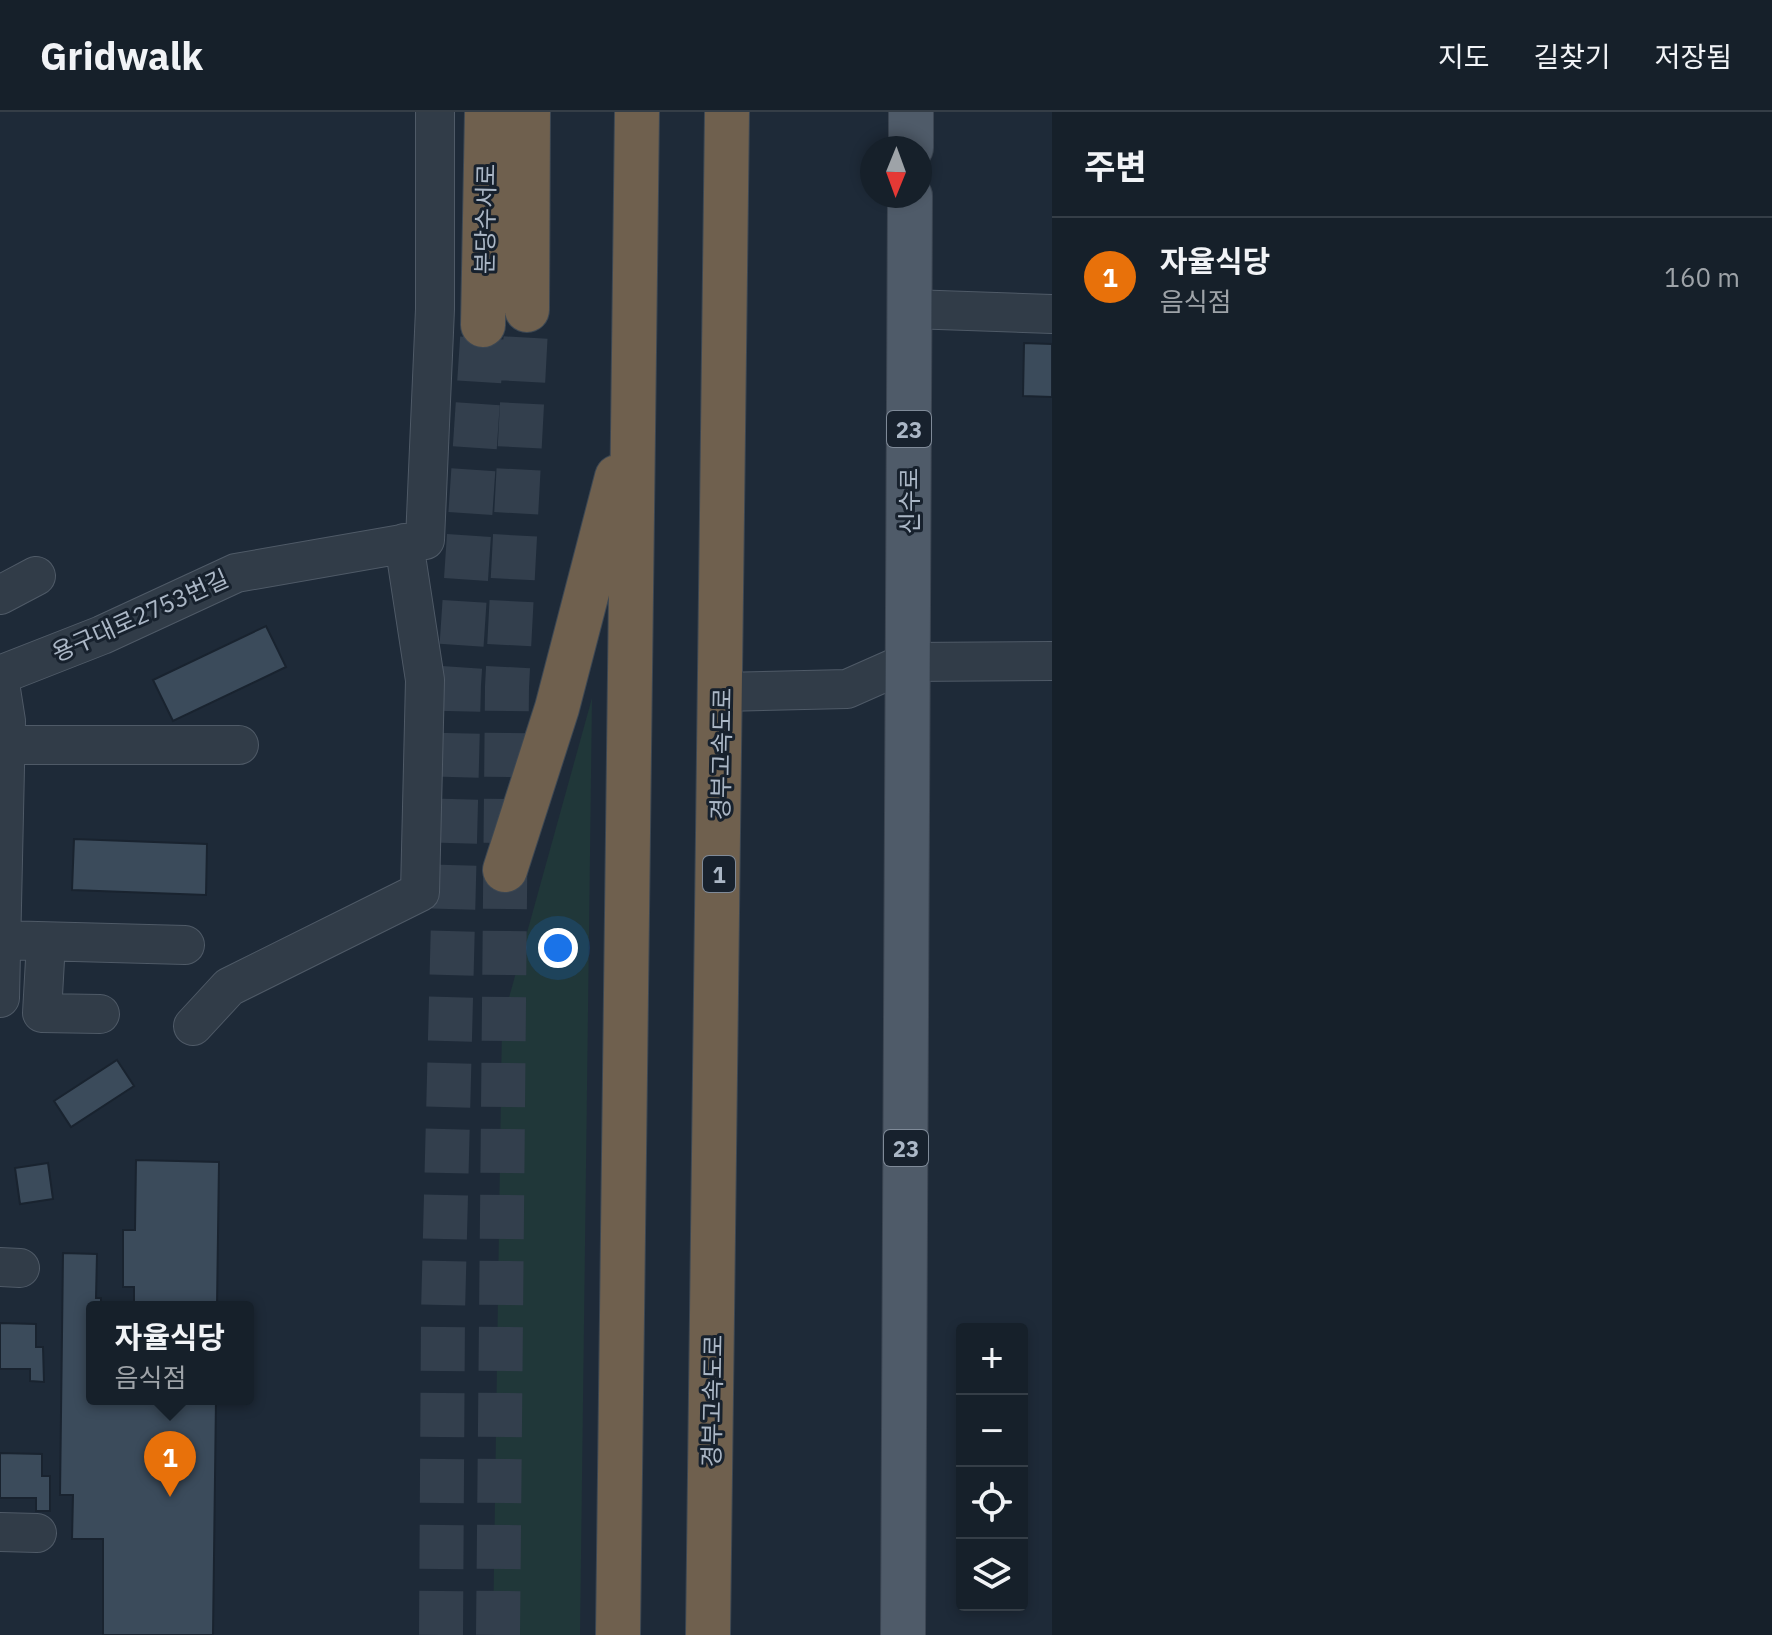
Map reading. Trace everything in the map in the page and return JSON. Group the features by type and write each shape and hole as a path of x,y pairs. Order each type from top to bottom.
{"highway":[{"name":"분당수서로","path":"483,325 487,112"},
{"name":"분당수서로","path":"527,310 528,112"},
{"path":"618,1635 637,112"},
{"name":"경부고속도로","path":"708,1635 727,112"},
{"path":"505,870 557,708 634,413"}],"main road":[{"path":"911,112 911,136"},
{"name":"신수로","path":"908,662 910,208"},
{"name":"23","path":"903,1635 908,662"}],"street":[{"path":"193,1026 229,987 420,892 425,680 414,542 435,309 435,112"},
{"path":"910,309 1052,314"},
{"name":"용구대로2753번길","path":"1,677 102,635 236,573 414,542"},
{"path":"0,595 36,576"},
{"path":"722,692 847,689 908,662 1052,661"},
{"path":"0,994 5,745 1,677"},
{"path":"5,745 239,745"},
{"path":"1,940 185,945"},
{"path":"46,942 42,1013 100,1014"}],"green space":[{"path":"592,698 580,1635 493,1635 502,1023"}],"building":[{"path":"1024,343 1052,344 1052,397 1023,396"},
{"path":"266,626 286,667 173,721 153,680"},
{"path":"74,839 207,844 206,895 72,890"},
{"path":"117,1060 134,1086 71,1127 54,1101"},
{"path":"136,1160 219,1162 217,1301 134,1301 134,1287 123,1287 123,1230 135,1230"},
{"path":"48,1163 53,1199 20,1204 15,1168"},
{"path":"63,1253 97,1254 96,1298 101,1298 101,1301 86,1301 86,1405 216,1405 213,1635 103,1635 103,1539 72,1539 73,1495 60,1495"},
{"path":"0,1323 36,1324 36,1347 43,1347 44,1382 30,1381 30,1369 0,1369"},
{"path":"0,1453 42,1454 42,1476 50,1476 50,1511 36,1511 36,1498 0,1498"}],"tunnel":[{"path":"498,1635 507,687 527,310"},
{"path":"441,1635 443,1313 459,684 483,325"}],"place":[{"name":"자율식당","path":"170,1497"}]}
